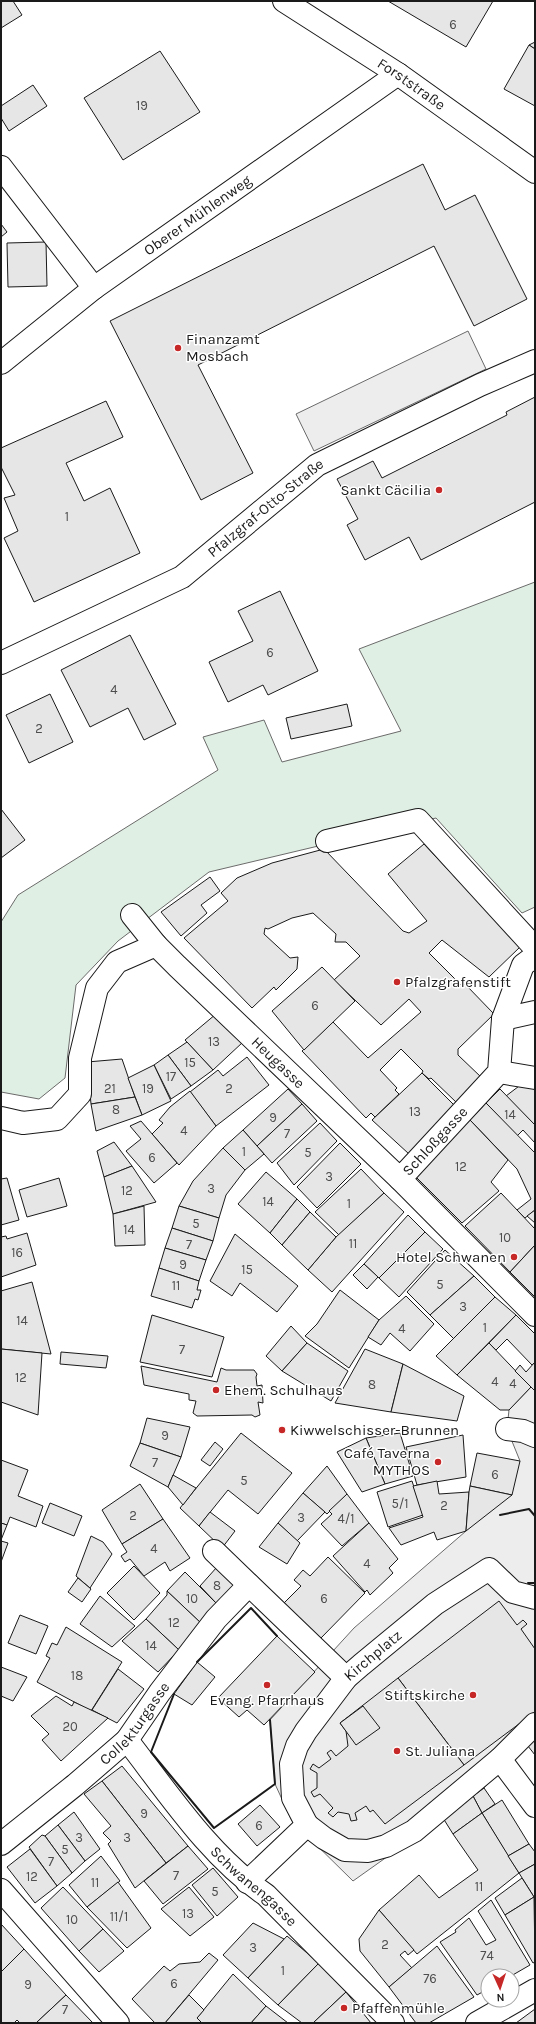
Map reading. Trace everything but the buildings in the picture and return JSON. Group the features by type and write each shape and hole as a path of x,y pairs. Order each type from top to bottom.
{"street":[{"name":"Forststraße","path":"284,1 398,74 535,172"},
{"name":"Oberer Mühlenweg","path":"1,363 94,288 398,74"},
{"path":"2,168 94,288"},
{"name":"Pfalzgraf-Otto-Straße","path":"1,664 182,577 317,465 480,385 535,362"},
{"path":"327,841 418,820 535,948"},
{"name":"Heugasse","path":"132,915 156,945 400,1179"},
{"path":"1,1118 23,1123 57,1119 80,1094 80,1058 97,988 116,962 156,945"},
{"path":"535,956 523,965 503,1019 499,1072 535,1078"},
{"path":"503,1019 535,1012"},
{"name":"Schloßgasse","path":"499,1072 400,1179 535,1315"},
{"path":"507,1429 522,1431 535,1436"},
{"path":"214,1552 346,1678"},
{"name":"Kirchplatz","path":"535,1598 513,1592 489,1569 435,1604 346,1678 306,1731 297,1746 291,1764 293,1798 307,1825 324,1838 345,1850 368,1851 386,1846 414,1831 500,1759 535,1724"},
{"name":"Collekturgasse","path":"1,1844 75,1785 127,1740 160,1692 216,1619 248,1585"},
{"name":"Schwanengasse","path":"127,1740 178,1807 224,1860 247,1882 266,1895 393,2023"},
{"path":"500,1759 535,1806"},
{"path":"247,1882 307,1825"},
{"path":"1,1890 118,2023"},
{"path":"477,2023 535,1990"}],"green space":[{"path":"535,582 535,907 522,913 436,818 209,872 118,941 76,985 65,1078 39,1099 1,1092 1,922 18,895 218,770 203,737 264,720 282,762 401,731 359,649"}],"shaded area":[{"path":"468,331 486,369 314,451 296,414"},
{"path":"531,1387 535,1391 535,1731 524,1741 484,1788 353,1881 292,1821 275,1784 270,1720 354,1628 466,1531 520,1461 507,1429 509,1410"}],"wall":[{"path":"500,1515 529,1509 535,1516"},
{"path":"528,1583 535,1583"},
{"path":"197,1662 251,1608 277,1636"},
{"path":"174,1694 151,1752 214,1828 275,1784 270,1720"}],"place":[{"name":"Finanzamt Mosbach","path":"178,348"},
{"name":"Sankt Cäcilia","path":"439,490"},
{"name":"Pfalzgrafenstift","path":"397,982"},
{"name":"Hotel Schwanen","path":"514,1257"},
{"name":"Ehem. Schulhaus","path":"216,1390"},
{"name":"Kiwwelschisser-Brunnen","path":"282,1430"},
{"name":"Café Taverna MYTHOS","path":"438,1462"},
{"name":"Evang. Pfarrhaus","path":"267,1685"},
{"name":"Stiftskirche","path":"473,1695"},
{"name":"St. Juliana","path":"397,1751"},
{"name":"Pfaffenmühle","path":"344,2008"}]}
